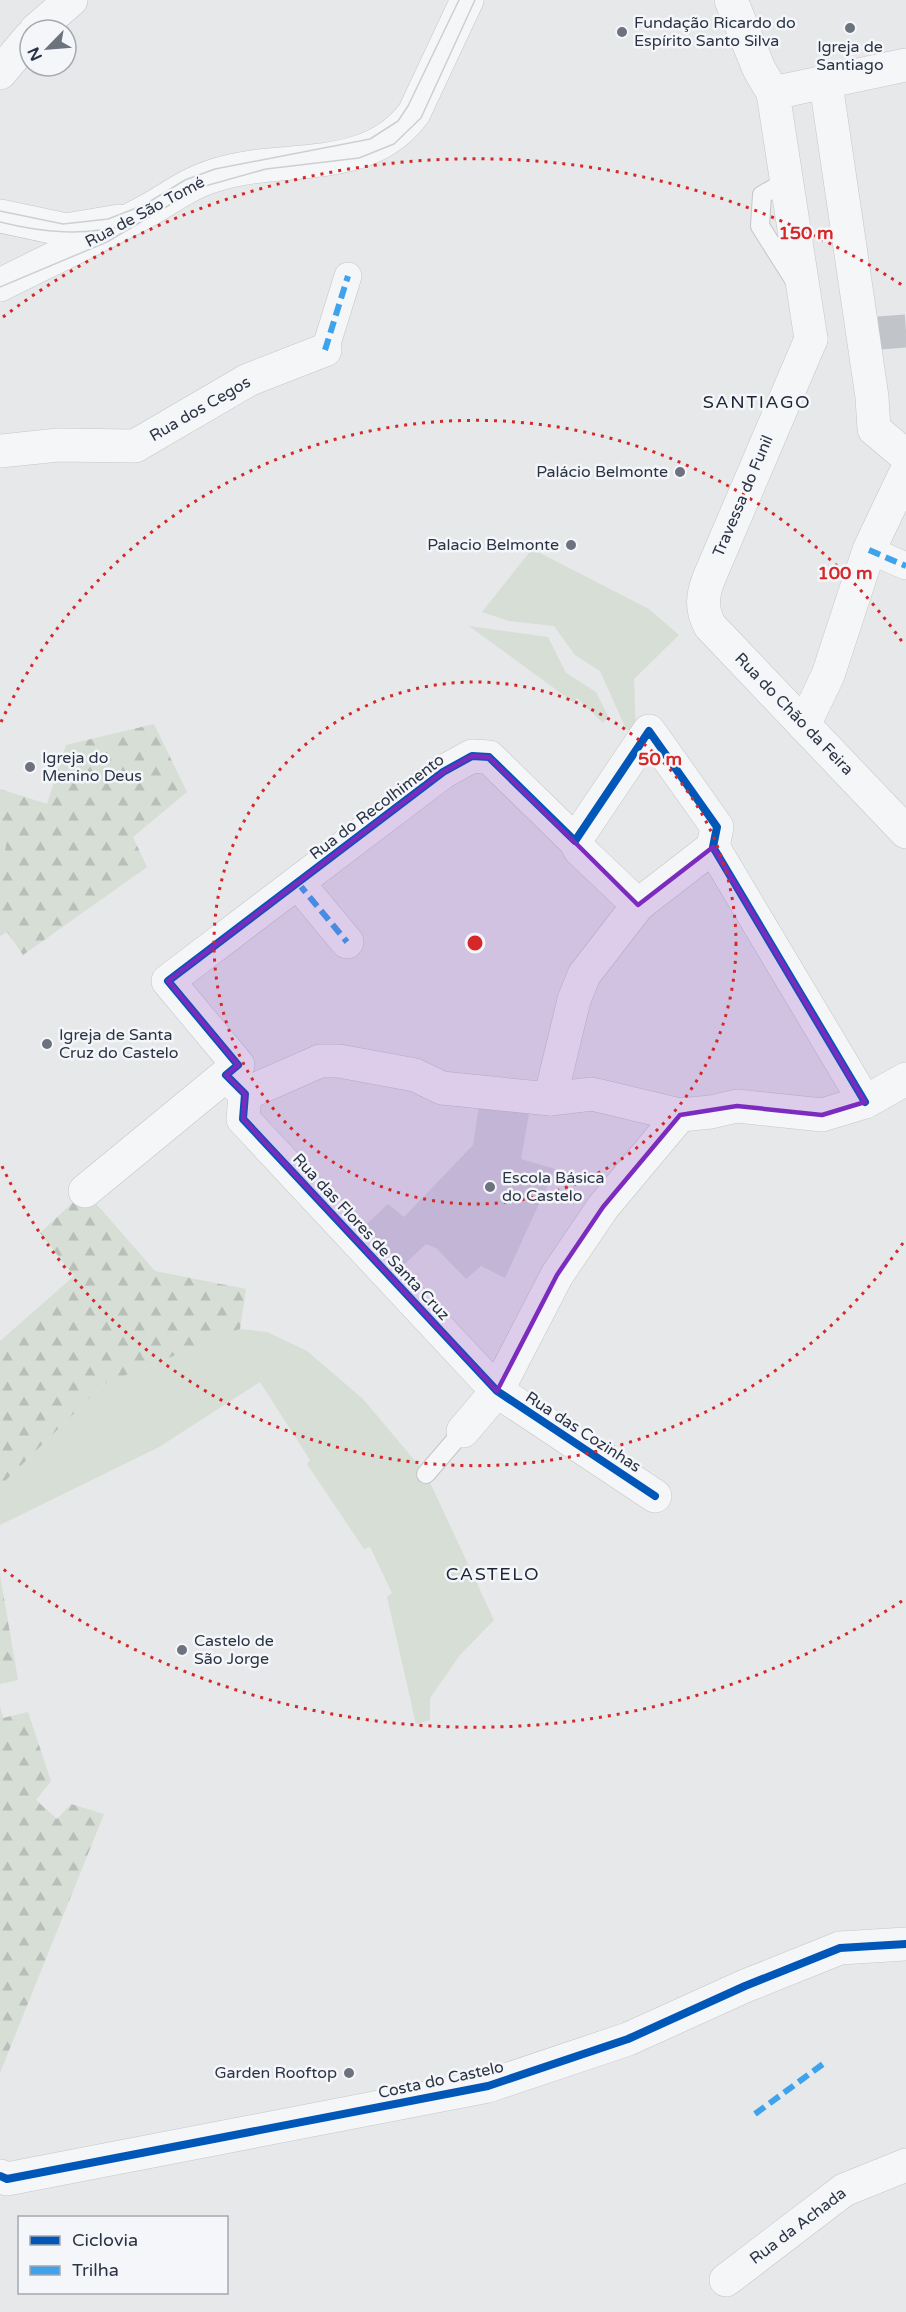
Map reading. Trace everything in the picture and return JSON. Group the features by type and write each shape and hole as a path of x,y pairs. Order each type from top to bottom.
{"street":[{"path":"50,18 71,0"},
{"name":"Rua de São Tomé","path":"0,285 147,211 191,183 217,174 254,166 337,157 369,149 387,141 402,129 414,113 467,0"},
{"path":"731,0 759,69 773,93 811,339 870,333"},
{"path":"0,73 18,51"},
{"path":"773,93 826,84 906,65"},
{"path":"826,84 870,333 873,429 906,456"},
{"path":"0,216 66,230 116,223 147,211"},
{"path":"325,350 348,276"},
{"name":"Travessa do Funil","path":"705,588 811,339"},
{"name":"Rua dos Cegos","path":"0,452 58,445 135,446 248,380 325,350"},
{"path":"804,725 828,675 869,550 906,472"},
{"path":"869,550 906,566"},
{"name":"Rua do Chão da Feira","path":"705,588 703,606 710,626 906,832"},
{"path":"575,841 649,731 717,827 714,847 865,1102"},
{"name":"Rua do Recolhimento","path":"168,981 443,772 472,756 489,757 575,841 579,850 638,905"},
{"path":"550,1099 574,1000 584,975 638,905 714,847"},
{"path":"298,883 348,942"},
{"name":"Rua das Flores de Santa Cruz","path":"168,981 238,1065 236,1085 243,1119 497,1391"},
{"path":"85,1191 236,1085 320,1061 339,1061 415,1075 442,1088 550,1099 592,1094 680,1115 711,1112 737,1106 822,1115 865,1102 906,1079"},
{"path":"463,1431 497,1391 557,1275 603,1207 680,1115"},
{"name":"Rua das Cozinhas","path":"497,1391 656,1496"},
{"name":"Costa do Castelo","path":"0,2176 7,2179 488,2086 628,2039 745,1986 840,1948 906,1944"},
{"name":"Rua da Achada","path":"726,2280 844,2190 906,2165"}],"lane":[{"path":"426,1474 463,1431"}],"highlighted area":[{"path":"472,756 489,757 638,905 713,847 865,1102 822,1115 737,1106 680,1115 603,1207 557,1275 497,1391 243,1119 245,1094 226,1075 238,1065 168,981 443,772"}],"shaded area":[{"name":"Escola Básica do Castelo","path":"480,1099 530,1108 521,1159 555,1169 505,1278 481,1266 466,1279 436,1248 426,1244 392,1276 354,1236 388,1204 404,1217 473,1145"}],"green space":[{"path":"532,549 649,609 679,635 634,679 636,734 626,729 600,671 575,655 554,626 509,621 482,612"},
{"path":"469,626 548,637 566,673 596,692 608,716 603,723 577,698 573,702"},
{"path":"154,724 187,792 133,837 147,867 23,955 7,932 0,936 0,861 4,854 6,839 0,819 0,789 47,804 66,745"},
{"path":"0,821 5,831 6,841 5,851 0,861"},
{"path":"85,1191 155,1271 246,1289 240,1329 104,1384 0,1486 0,1341 74,1276 40,1233"},
{"path":"240,1329 267,1332 307,1351 363,1399 426,1474 494,1620 460,1655 430,1698 430,1720 416,1724 387,1597 392,1593 370,1547 364,1549 307,1464 310,1460 260,1382 159,1447 0,1525 0,1486 104,1384"},
{"path":"0,1575 18,1680 0,1684"},
{"path":"0,1706 3,1718 28,1712 51,1781 36,1800 57,1819 71,1804 104,1814 0,2073"}],"tunnel":[{"path":"879,333 906,331"}],"tram line":[{"path":"0,211 63,224 108,219 144,205 185,180 215,169 370,139 398,121 408,106 459,0"},
{"path":"0,287 107,242 198,188 266,169 359,158 394,144 421,118 475,0"},
{"path":"0,222 32,229 64,232 95,231 128,225"}],"marked path":[{"path":"325,350 348,276"},
{"path":"869,550 906,566"},
{"path":"298,883 347,942"},
{"path":"755,2114 823,2064"}],"cycle path":[{"path":"655,1496 497,1391 243,1119 245,1094 226,1075 238,1065 168,981 443,772 472,756 489,757 575,841 649,731 717,827 713,847 865,1102"},
{"path":"0,2176 7,2179 488,2086 628,2039 745,1986 840,1948 906,1944"}],"place":[{"name":"Igreja de Santiago","path":"850,28"},
{"name":"Fundação Ricardo do Espírito Santo Silva","path":"622,32"},
{"name":"Palácio Belmonte","path":"680,472"},
{"name":"Palacio Belmonte","path":"571,545"},
{"name":"Igreja do Menino Deus","path":"30,767"},
{"name":"Igreja de Santa Cruz do Castelo","path":"47,1044"},
{"name":"Escola Básica do Castelo","path":"490,1187"},
{"name":"Castelo de São Jorge","path":"182,1650"},
{"name":"Garden Rooftop","path":"349,2073"}],"district":[{"name":"SANTIAGO","path":"757,402"},
{"name":"CASTELO","path":"493,1574"}]}
